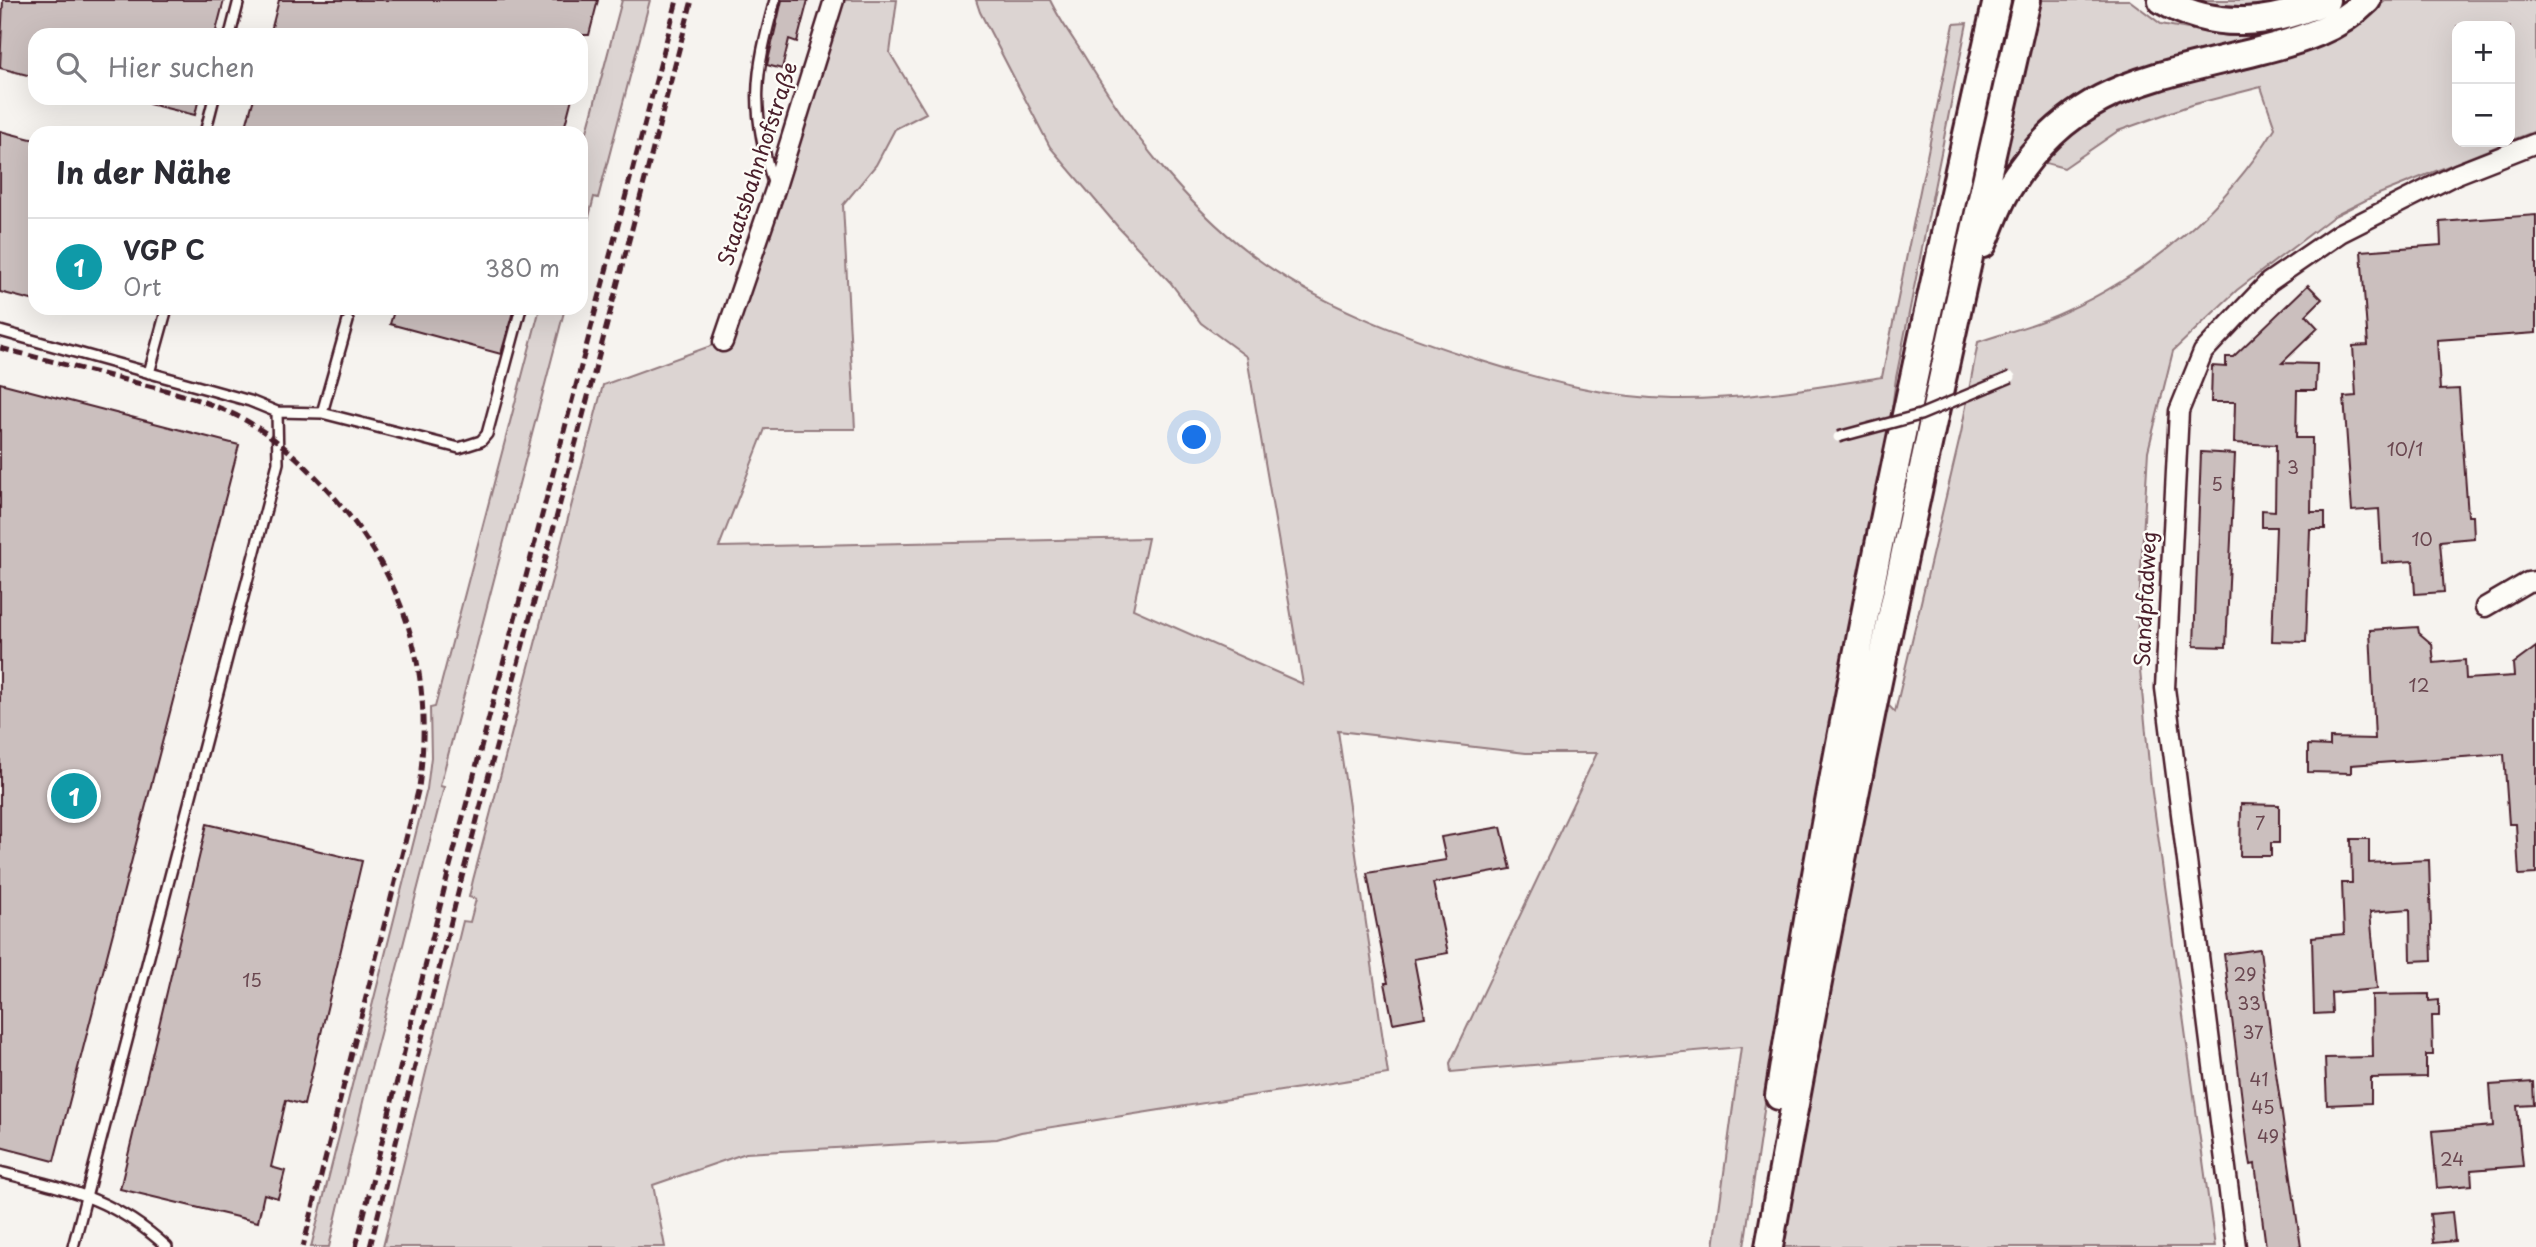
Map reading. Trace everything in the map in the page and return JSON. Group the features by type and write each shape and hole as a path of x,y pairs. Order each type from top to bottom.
{"main road":[{"path":"1756,1247 1806,921 1849,690 1941,248 1997,0"},
{"path":"1769,1247 1829,925 1958,300 2026,0"},
{"path":"2162,0 2183,12 2233,22 2281,18 2326,0"},
{"path":"1958,300 2006,192 2035,150 2063,123 2095,102 2132,83 2174,70 2299,41 2339,23 2367,0"}],"street":[{"name":"Staatsbahnhofstraße","path":"723,342 775,190 834,0"},
{"name":"Sandpfadweg","path":"2236,1247 2165,688 2179,411 2203,352 2269,282 2340,233 2457,174 2536,144"},
{"path":"2485,607 2528,582 2536,581"}],"lane":[{"path":"232,28 239,0"},
{"path":"775,0 759,68 756,110 760,141 775,190"},
{"path":"207,126 212,105"},
{"path":"149,373 165,315"},
{"path":"0,331 250,401 276,412 322,413 459,448 481,441 492,421 519,315"},
{"path":"322,413 348,321"},
{"path":"1838,437 1920,415 2011,377"},
{"path":"73,1247 278,463 276,412"},
{"path":"0,1172 86,1194 127,1216 167,1247"}],"shaded area":[{"path":"622,0 650,0 598,198 594,197 588,221 588,128"},
{"path":"838,0 897,0 890,53 926,113 895,129 876,165 843,205 855,429 765,429 719,547 1148,538 1133,609 1303,684 1247,357 1201,323 1170,282 1118,227 1050,147 976,0 1050,0 1119,110 1179,188 1202,212 1252,255 1305,289 1392,330 1505,368 1600,392 1673,399 1752,395 1882,377 1954,24 1967,23 1896,378 1887,447 1780,1001 1744,1247 1714,1247 1741,1047 1451,1072 1450,1063 1597,753 1526,753 1338,731 1388,1074 1021,1132 997,1139 746,1153 653,1185 665,1247 383,1247 463,921 470,922 476,899 469,897 473,880 603,385 716,344"},
{"path":"2005,0 2016,0 1931,394 1916,403"},
{"path":"2036,0 2129,0 2161,24 2226,36 2263,36 2334,18 2112,82 2067,105 2007,173 1997,171"},
{"path":"2191,0 2294,0 2243,8"},
{"path":"2385,0 2536,0 2536,131 2515,139 2515,21 2452,21 2452,147 2496,147 2374,196 2334,216 2237,290 2173,351 2148,451 2137,639 2151,785 2215,1247 1778,1247 1886,703 1895,712 1961,433 1978,342 2064,312 2126,278 2155,258 2183,236 2233,185 2275,128 2261,87 2191,105 2118,131 2064,168 2042,162 2068,137 2094,118 2120,104 2174,86 2315,49 2369,14"},
{"path":"538,315 563,315 440,786 444,787 369,1076 329,1247 311,1247 427,789 431,757 430,708 435,707"}],"building":[{"path":"3,0 224,0 217,28 28,28 28,75 0,68"},
{"path":"279,0 598,0 589,35 588,28 272,28"},
{"path":"782,0 808,0 797,42 789,39 782,69 767,65"},
{"path":"153,105 197,105 195,115"},
{"path":"252,105 570,105 564,126 246,126"},
{"path":"0,131 28,138 28,299 0,292"},
{"path":"2536,215 2536,333 2437,340 2440,390 2459,389 2468,516 2473,516 2474,538 2440,541 2444,592 2415,594 2413,561 2382,563 2379,509 2352,511 2344,397 2356,396 2353,346 2368,345 2361,251 2441,245 2440,222"},
{"path":"2308,285 2322,299 2306,315 2318,328 2282,363 2317,364 2316,390 2297,390 2296,438 2312,438 2311,512 2325,512 2325,529 2310,529 2306,642 2272,641 2276,527 2262,527 2262,510 2275,511 2276,445 2234,443 2235,402 2211,402 2212,366 2226,367 2226,357 2233,357"},
{"path":"393,315 512,315 501,354 390,324"},
{"path":"0,383 239,445 54,1161 0,1147"},
{"path":"2201,452 2235,454 2226,647 2194,646"},
{"path":"2418,627 2419,633 2432,644 2434,663 2465,660 2466,679 2514,676 2513,664 2536,647 2536,874 2519,875 2516,824 2509,824 2504,754 2351,765 2351,773 2308,772 2308,745 2330,746 2330,738 2375,739 2370,630"},
{"path":"2241,804 2279,805 2279,843 2271,843 2271,856 2240,856"},
{"path":"207,824 362,861 304,1105 286,1100 271,1167 285,1171 278,1198 264,1194 258,1222 120,1189"},
{"path":"1501,827 1511,869 1433,883 1448,953 1414,959 1425,1017 1393,1023 1367,873 1446,860 1441,837"},
{"path":"2351,839 2369,839 2369,863 2429,860 2432,960 2411,961 2410,909 2370,912 2377,989 2331,993 2332,1013 2314,1014 2312,937 2344,934 2342,883 2352,883"},
{"path":"2260,949 2301,1247 2266,1247 2255,1164 2251,1165 2248,1148 2224,954"},
{"path":"2429,994 2429,1001 2439,1000 2439,1016 2432,1016 2433,1055 2426,1055 2426,1077 2371,1078 2371,1103 2327,1105 2325,1058 2373,1057 2372,995"},
{"path":"2533,1082 2534,1105 2517,1106 2523,1166 2471,1170 2472,1185 2437,1188 2432,1131 2493,1126 2490,1085"},
{"path":"2452,1212 2455,1241 2433,1243 2430,1214"}],"railway":[{"path":"356,1247 448,874 677,0"},
{"path":"370,1247 462,877 692,0"},
{"path":"0,348 188,397 231,413 267,434 308,469 353,521 376,555 408,626 422,703 423,744 419,787 303,1247"}],"place":[{"name":"VGP C","path":"74,796"}]}
